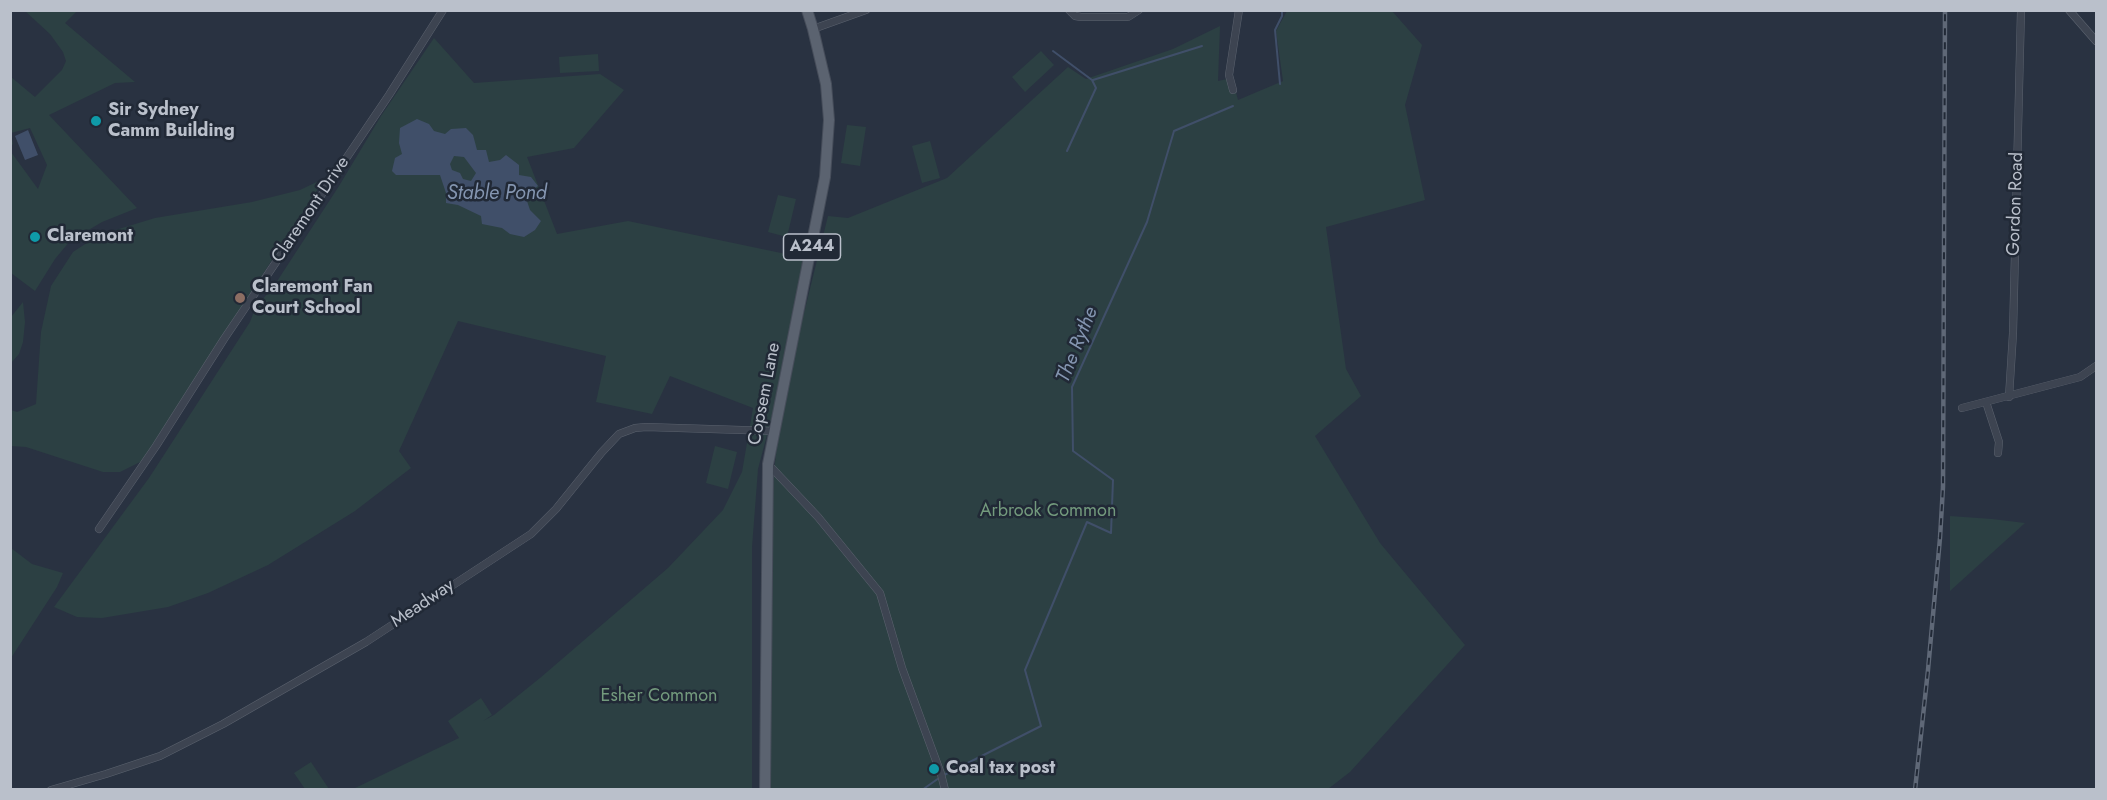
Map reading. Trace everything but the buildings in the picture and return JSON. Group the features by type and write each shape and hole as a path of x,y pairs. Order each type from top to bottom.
{"main road":[{"name":"Copsem Lane","path":"765,789 768,464 825,173 829,120 826,84 807,10"}],"street":[{"name":"Claremont Drive","path":"99,530 224,339 389,95 443,10"},
{"path":"813,29 866,10"},
{"path":"1069,10 1075,16 1081,17 1128,17 1140,10"},
{"path":"1233,90 1229,75 1239,10"},
{"name":"Gordon Road","path":"2009,397 2013,333 2021,10"},
{"path":"2069,10 2097,41"},
{"path":"1962,408 2080,377 2096,369"},
{"path":"1986,402 1999,442 1998,453"},
{"name":"Meadway","path":"51,789 115,772 160,756 223,724 366,642 531,534 556,509 619,434 635,428 774,431"},
{"path":"768,464 818,517 880,593 902,668 943,782"}],"green space":[{"path":"25,11 77,11 65,23 135,82 115,83 49,115 137,208 102,222 70,241 55,259 35,291 11,273 11,152 38,189 47,165 30,128 11,133 11,77 35,97 62,70 66,61 63,52 50,34"},
{"name":"Arbrook Common","path":"1287,11 1392,11 1422,45 1405,105 1425,200 1326,227 1346,369 1361,396 1315,436 1380,543 1465,645 1350,772 1328,789 767,790 771,498 782,402 828,216 848,218 947,178 1068,67 1086,79 1173,49 1220,26 1218,81 1232,78 1238,100 1283,81 1276,31"},
{"name":"Esher Common","path":"434,38 474,83 600,74 624,90 574,148 527,157 557,234 628,221 805,258 773,412 758,469 752,547 752,789 353,789 459,738 448,721 481,698 492,715 483,721 494,715 668,568 723,510 742,472 753,408 670,376 652,414 596,402 606,356 458,321 399,451 411,468 355,511 268,565 208,593 168,607 102,618 77,617 54,607 149,478 250,322 256,306 272,289 381,116"},
{"path":"1041,51 1054,65 1025,92 1012,77"},
{"path":"598,54 599,71 560,73 559,57"},
{"path":"847,125 866,127 860,166 841,163"},
{"path":"930,141 940,178 922,183 912,146"},
{"path":"325,178 142,461 120,472 103,472 26,447 11,446 11,410 17,412 36,404 41,332 51,286 73,252 99,235 155,218 252,202 300,190"},
{"path":"778,195 796,199 787,237 768,232"},
{"path":"23,302 25,322 23,342 19,354 11,363 11,317"},
{"path":"715,446 737,452 728,489 706,483"},
{"path":"1950,516 1992,519 2025,523 1950,591"},
{"path":"11,548 32,564 63,573 57,587 11,658"},
{"path":"311,762 329,789 305,789 294,773"}],"water":[{"name":"Stable Pond","path":"417,119 429,124 434,131 445,134 451,129 466,128 473,135 477,150 486,150 489,162 500,160 506,155 519,165 519,175 531,177 538,186 525,195 530,210 541,221 535,230 524,237 510,234 502,228 482,224 481,216 458,205 446,203 446,193 440,175 396,175 392,171 395,158 402,154 399,143 400,128","holes":["454,156 464,157 476,173 471,181 463,179 460,173 452,170 450,164"]},
{"path":"28,130 38,155 25,160 15,136"}],"waterway":[{"path":"1280,84 1275,30 1282,16 1282,10"},
{"path":"1093,80 1202,46"},
{"path":"1053,51 1092,80 1096,88 1067,151"},
{"name":"The Rythe","path":"944,775 1041,726 1025,670 1087,522 1111,533 1113,480 1073,451 1072,387 1147,222 1174,131 1233,106"},
{"name":"The Rythe","path":"922,790 939,778"}],"railway":[{"path":"1915,790 1928,670 1943,487 1945,10"}],"place":[{"name":"Sir Sydney Camm Building","path":"96,121"},
{"name":"Claremont","path":"35,237"},
{"name":"Claremont Fan Court School","path":"240,298"},
{"name":"Coal tax post","path":"934,769"}]}
